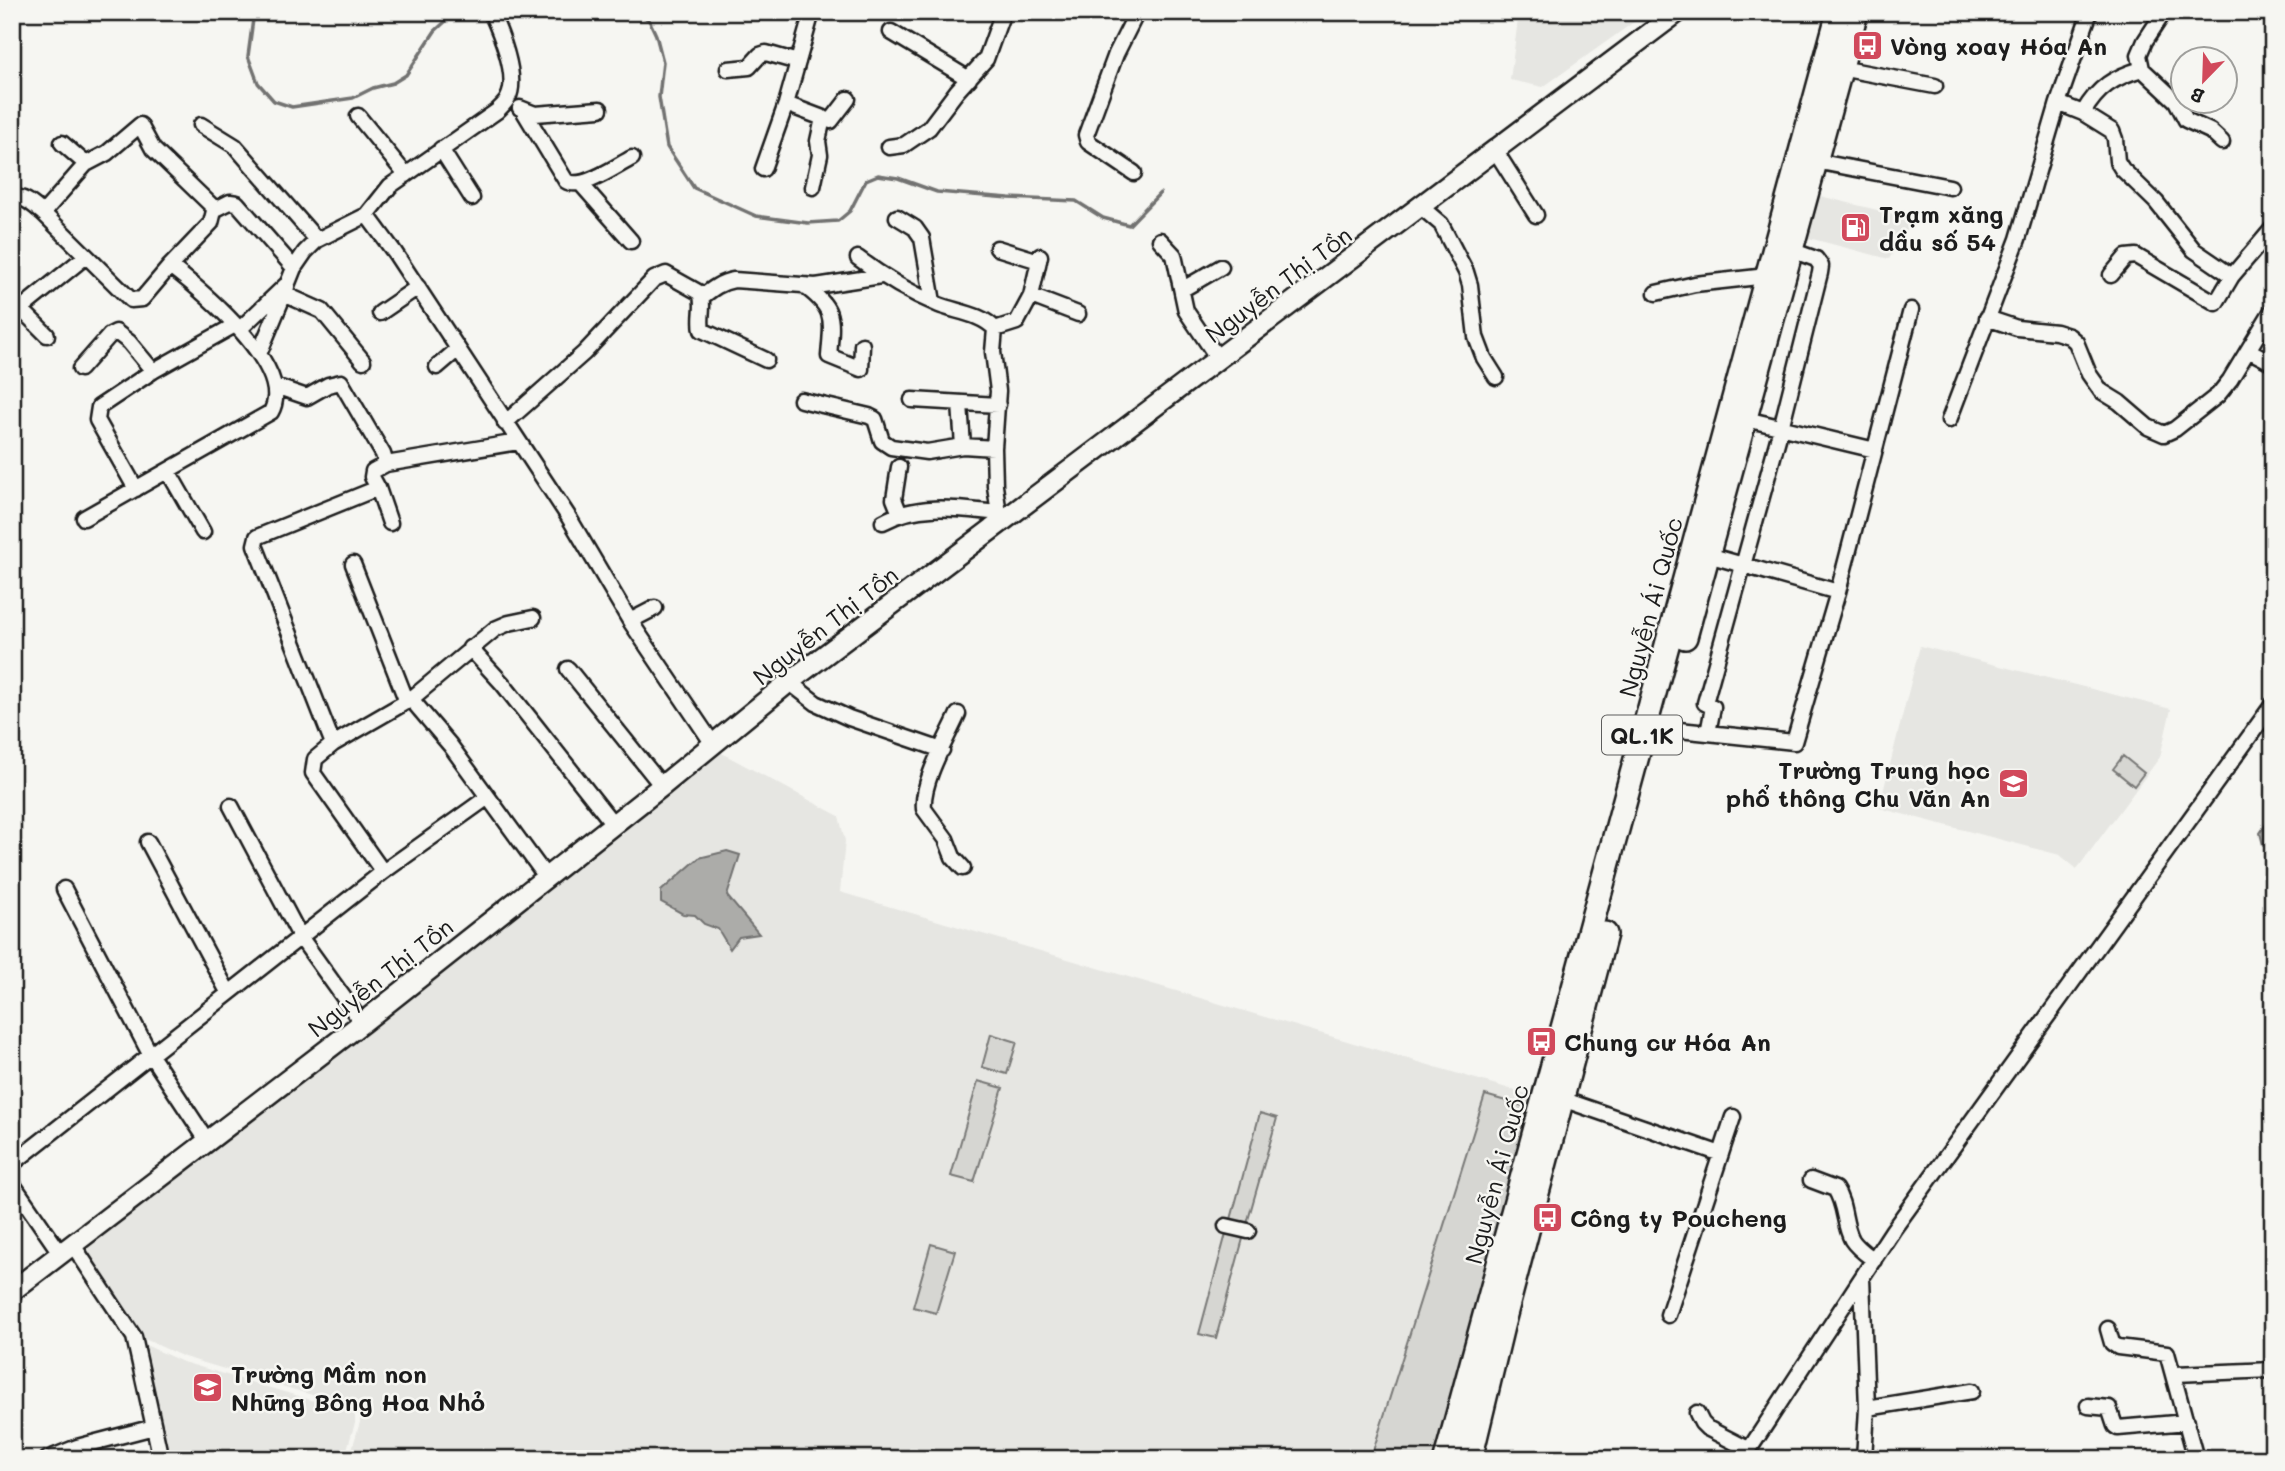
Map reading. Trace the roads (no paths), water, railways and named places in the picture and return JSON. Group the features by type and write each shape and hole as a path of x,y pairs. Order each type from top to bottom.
{"main road":[{"name":"Nguyễn Ái Quốc","path":"1446,1459 1554,1097 1746,419 1791,250 1792,217 1839,12"},
{"name":"Nguyễn Ái Quốc","path":"1554,1097 1767,276 1815,162 1856,12"},
{"name":"QL.1K","path":"1470,1459 1554,1097"}],"street":[{"path":"763,169 786,104 812,12"},
{"path":"889,147 904,145 923,135 986,58 1003,12"},
{"path":"1134,173 1088,142 1086,135 1116,54 1137,12"},
{"name":"Nguyễn Thị Tồn","path":"12,1291 362,1023 1000,517 1219,360 1678,12"},
{"path":"1949,420 2018,239 2058,103 2090,12"},
{"path":"2164,12 2145,41 2140,55 2142,69 2176,101 2186,120 2210,131 2222,142"},
{"path":"259,354 294,268 305,252 317,240 367,215 390,186 497,111 509,97 509,63 503,38 491,13"},
{"path":"891,32 969,79"},
{"path":"728,69 746,68 766,53 798,62"},
{"path":"1840,68 1935,86"},
{"path":"2083,113 2091,98 2118,76 2142,69"},
{"path":"509,97 523,110 571,185 581,184 632,158"},
{"path":"786,104 831,121 848,99"},
{"path":"2058,103 2083,113 2112,131 2117,160 2122,169 2156,202 2194,250 2232,276"},
{"path":"523,110 535,114 600,109"},
{"path":"358,116 406,174"},
{"path":"813,187 820,155 818,141 823,118"},
{"path":"43,213 86,164 107,153 139,125 153,149 215,207"},
{"path":"201,125 235,146 317,240"},
{"path":"62,143 86,164"},
{"path":"441,149 472,198"},
{"path":"1494,150 1536,215"},
{"path":"1815,162 1950,187"},
{"path":"581,184 631,241"},
{"path":"12,197 28,201 43,213 131,300 137,301 142,299 211,223 215,207"},
{"path":"215,207 230,202 237,204 294,268"},
{"path":"1420,206 1441,224 1466,272 1472,293 1476,337 1484,358 1496,377"},
{"path":"367,215 418,287 568,516 630,621 713,744"},
{"path":"897,218 915,228 922,238 933,302"},
{"path":"2111,275 2126,257 2136,256 2214,303 2232,276 2273,228"},
{"path":"1160,240 1174,255 1186,311 1219,360"},
{"path":"995,329 1017,322 1031,296 1039,258 997,248"},
{"path":"1708,733 1713,707 1705,703 1782,428 1821,269 1816,259 1791,250"},
{"path":"47,335 17,313 86,256"},
{"path":"858,258 881,276 933,302 984,320 995,329"},
{"path":"84,518 271,412 277,396 275,386 259,354 238,327 170,267"},
{"path":"1183,289 1221,267"},
{"path":"505,423 584,353 654,279 666,274 700,293 702,330 766,360"},
{"path":"702,297 719,285 734,280 827,285 881,276"},
{"path":"1656,293 1695,284 1767,276"},
{"path":"803,285 827,305 830,318 829,356 861,369 862,345"},
{"path":"380,313 418,287"},
{"path":"136,489 97,420 99,407 153,371 238,327 286,289"},
{"path":"286,289 322,311 363,361"},
{"path":"1031,296 1078,314"},
{"path":"1987,318 2017,328 2069,335 2076,342 2089,374 2101,391 2119,402 2147,427 2164,434 2175,429 2218,395 2273,309"},
{"path":"1660,728 1794,742 1838,592 1911,310"},
{"path":"883,522 900,513 947,508 1000,517 995,486 994,448 998,405 993,352 995,329"},
{"path":"80,369 110,335 116,332 129,342 153,371"},
{"path":"437,367 458,349"},
{"path":"2248,350 2273,363"},
{"path":"275,386 307,397 328,385 341,382 383,454 386,464"},
{"path":"801,400 876,419 883,441 891,447 927,452 964,446 994,448"},
{"path":"912,400 998,405"},
{"path":"961,404 964,446"},
{"path":"1746,419 1875,450"},
{"path":"390,523 372,477 373,471 386,464 518,442"},
{"path":"899,467 894,499 900,513"},
{"path":"168,471 203,532"},
{"path":"333,744 255,540 378,488"},
{"path":"1708,555 1838,592"},
{"path":"353,564 409,700 450,745 547,878"},
{"path":"630,621 655,608"},
{"path":"383,872 313,773 315,759 333,744 409,700 495,629 533,618"},
{"path":"470,648 502,683 614,825"},
{"path":"568,669 662,786"},
{"path":"789,682 816,703 849,718 942,750"},
{"path":"1697,1413 1707,1428 1746,1454 1905,1212 2273,704"},
{"path":"958,714 924,796 924,809 946,839 953,857 963,867"},
{"path":"12,1164 383,872 488,797"},
{"path":"231,806 301,938 362,1023"},
{"path":"148,842 228,992"},
{"path":"64,890 150,1054 208,1142"},
{"path":"1554,1097 1721,1154"},
{"path":"1668,1315 1733,1117"},
{"path":"1811,1180 1835,1189 1852,1239 1874,1260"},
{"path":"12,1183 67,1249 134,1337 161,1459"},
{"path":"1226,1226 1248,1231"},
{"path":"1863,1278 1867,1408 1864,1459"},
{"path":"1840,1309 1853,1306 1864,1308"},
{"path":"2108,1329 2112,1343 2118,1347 2127,1350 2166,1351 2175,1374 2196,1459"},
{"path":"2175,1374 2273,1370"},
{"path":"1867,1408 1972,1391"},
{"path":"2088,1406 2109,1408 2118,1428 2187,1422"},
{"path":"47,1459 154,1427"}],"waterway":[{"path":"254,12 248,56 258,83 274,101 292,107 353,98 373,88 393,83 406,75 435,31 462,12"},
{"path":"637,12 649,20 663,62 659,97 667,147 694,188 756,216 808,223 838,221 850,211 866,180 878,175 898,178 937,192 1076,201 1103,218 1129,225 1160,193"}],"place":[{"name":"Vòng xoay Hóa An","path":"1867,45"},
{"name":"Trạm xăng dầu số 54","path":"1856,227"},
{"name":"Trường Trung học phổ thông Chu Văn An","path":"2013,783"},
{"name":"Chung cư Hóa An","path":"1541,1041"},
{"name":"Công ty Poucheng","path":"1547,1217"},
{"name":"Trường Mầm non Những Bông Hoa Nhỏ","path":"208,1387"}]}
